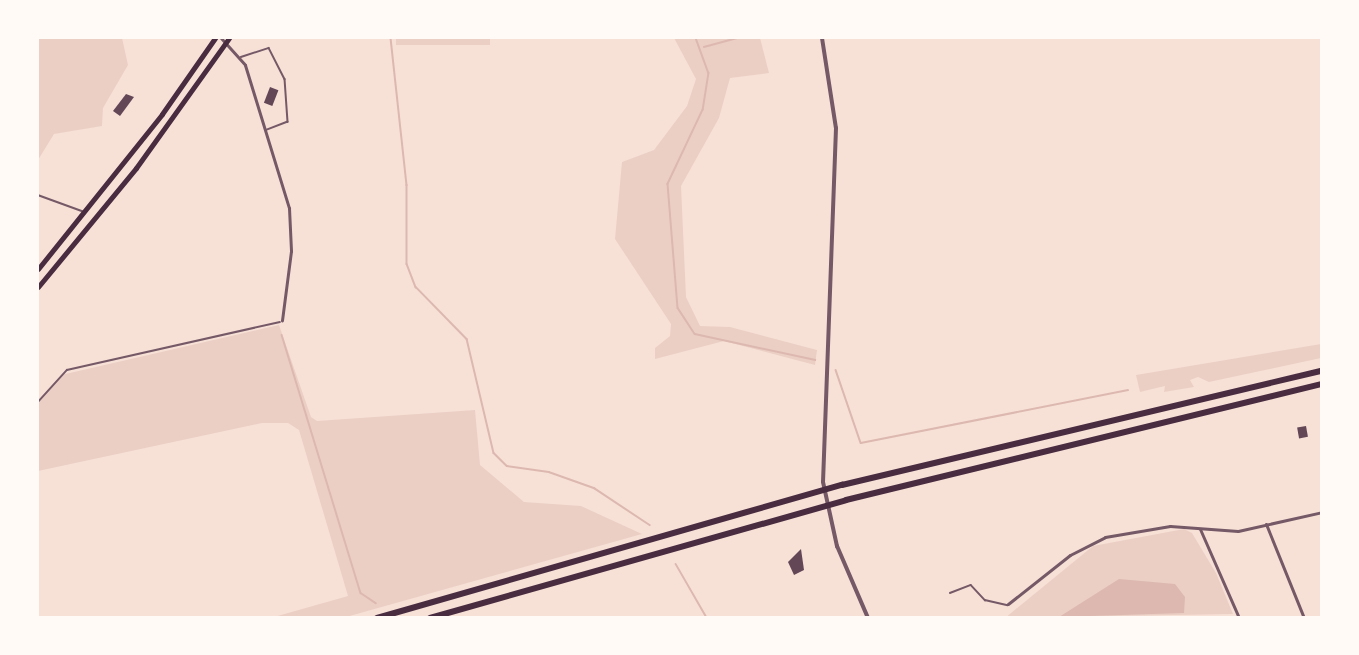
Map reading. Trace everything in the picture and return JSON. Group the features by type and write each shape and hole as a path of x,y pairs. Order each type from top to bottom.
{"highway":[{"path":"376,618 842,485 1322,371"},
{"path":"430,618 810,509 1322,384"}],"main road":[{"path":"38,269 84,213 215,38"},
{"path":"38,287 136,168 225,39"}],"street":[{"path":"822,38 836,128 823,482 835,540 868,618"},
{"path":"225,39 241,57 265,130 290,223 282,320"},
{"path":"1008,604 1070,555 1106,537 1150,527 1232,531 1322,512"},
{"path":"1266,524 1304,618"},
{"path":"1200,530 1239,618"}],"lane":[{"path":"241,57 269,48 285,79 288,122 265,130"},
{"path":"38,195 84,213"},
{"path":"38,402 67,370 282,320"},
{"path":"950,593 972,585 985,600 1008,604"}],"shaded area":[{"path":"38,38 122,38 128,65 103,108 102,126 54,134 38,160"},
{"path":"396,38 490,38 490,45 396,45"},
{"path":"674,38 760,38 769,73 730,78 719,118 681,186 686,297 700,326 730,327 817,350 815,365 724,341 655,359 655,348 670,336 671,324 615,239 622,162 654,150 687,106 696,79"},
{"path":"279,325 311,417 317,421 475,410 480,465 524,502 581,506 642,534 346,617 274,617 348,596 299,430 288,423 262,423 38,471 38,403 61,375"},
{"path":"1321,344 1321,358 1209,382 1198,377 1190,380 1194,387 1164,392 1165,386 1140,392 1136,375"},
{"path":"1184,529 1192,533 1216,573 1233,614 1005,618 1093,546"},
{"path":"1119,579 1175,584 1185,597 1184,613 1059,617"}],"building":[{"path":"270,87 278,90 272,106 264,103"},
{"path":"126,94 134,97 120,116 113,111"},
{"path":"1306,426 1308,437 1299,438 1297,428"},
{"path":"801,549 804,570 794,575 788,562"}],"waterway":[{"path":"391,38 407,185 407,264 416,287 467,339 494,453 507,466 549,472 594,488 650,525"},
{"path":"696,38 709,73 703,110 668,184 678,308 695,334 815,360"},
{"path":"704,47 738,38"},
{"path":"282,335 361,593 376,603"},
{"path":"836,370 861,443 1128,390"},
{"path":"676,564 707,618"}]}
